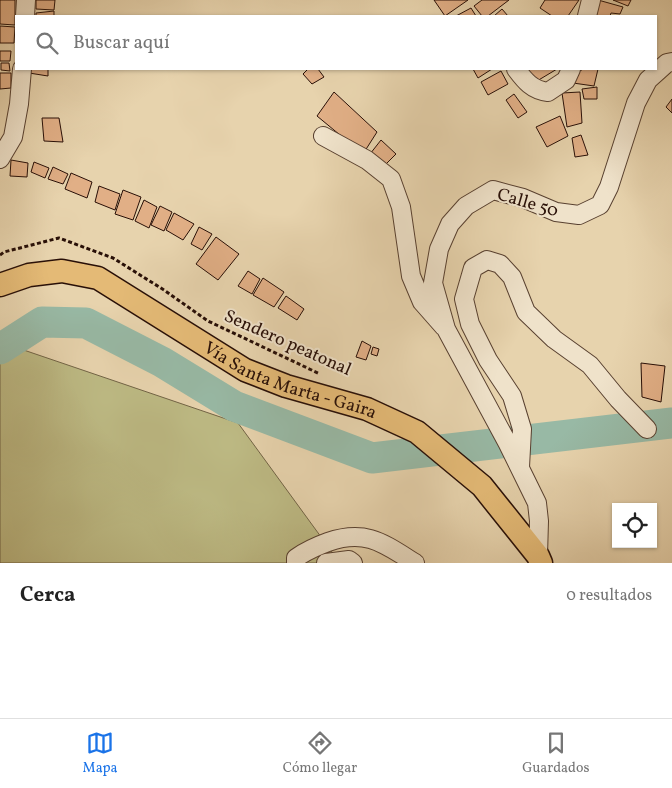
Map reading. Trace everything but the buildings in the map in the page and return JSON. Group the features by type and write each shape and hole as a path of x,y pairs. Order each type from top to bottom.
{"main road":[{"name":"Vía Santa Marta - Gaira","path":"0,285 29,275 62,271 98,278 244,370 286,386 368,409 417,432 482,486 540,560"}],"street":[{"path":"25,15 26,0"},
{"path":"586,15 592,0"},
{"name":"Calle 50","path":"540,560 537,503 519,470 508,444 446,329 433,283 439,249 450,224 466,206 493,190 523,198 556,212 579,215 600,205 609,187 636,103 648,80 667,63 672,62"},
{"path":"0,159 13,137 19,104 22,70"},
{"path":"517,70 525,81 535,89 548,92 566,80 571,70"},
{"path":"323,136 368,160 391,178 401,207 411,276 422,302 446,329"},
{"path":"519,470 522,429 512,396 488,360 470,324 464,299 473,268 487,260 500,264 512,277 526,312 554,339 590,365 647,429"},
{"path":"296,563 296,558 322,544 344,536 368,538 391,548 415,563"},
{"path":"326,563 349,560 353,563"}],"path":[{"name":"Sendero peatonal","path":"0,255 4,252 59,238 113,258 164,290 208,321 324,375"}],"shaded area":[{"path":"9,345 238,423 340,563 0,563 0,349"}],"waterway":[{"path":"0,349 42,322 86,323 162,362 234,406 372,458 672,423"}]}
